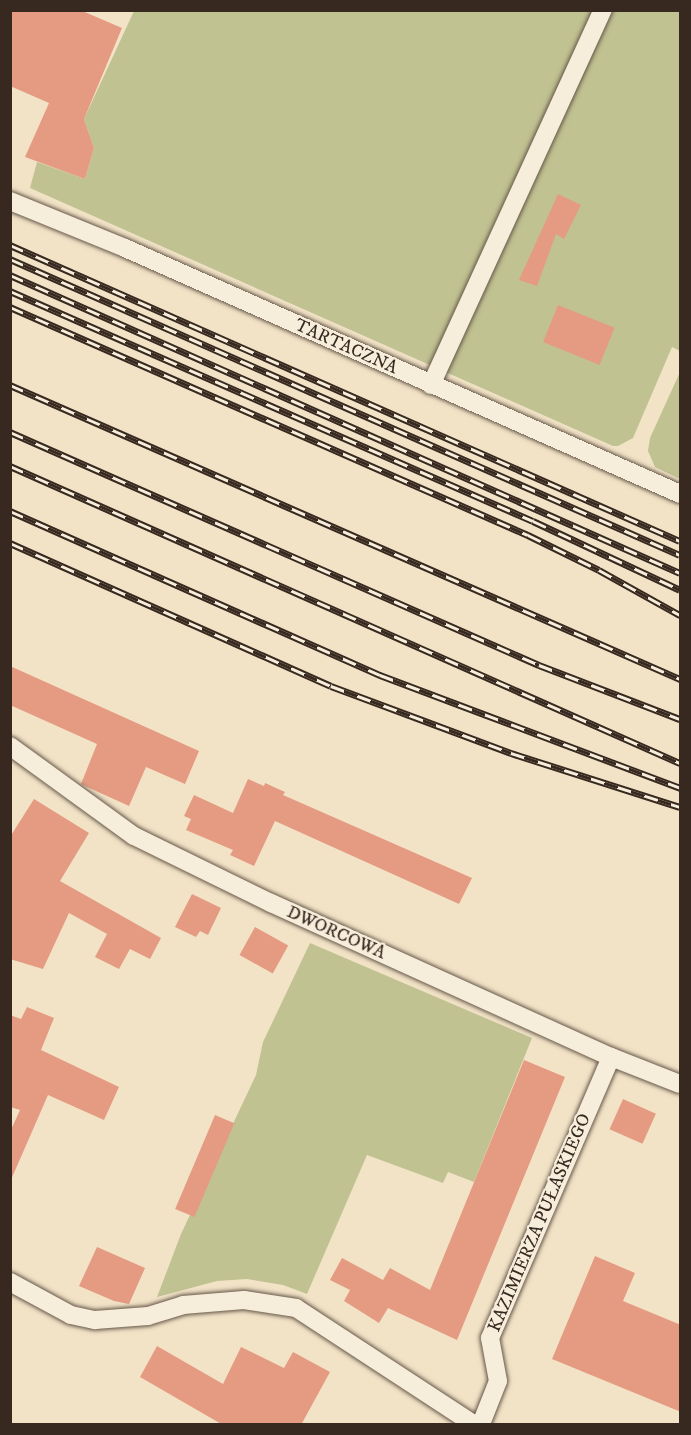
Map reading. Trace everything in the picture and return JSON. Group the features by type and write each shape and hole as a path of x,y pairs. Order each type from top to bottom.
{"street":[{"path":"431,385 603,10"},
{"name":"TARTACZNA","path":"10,201 125,248 681,494"},
{"name":"DWORCOWA","path":"10,746 134,836 271,903 611,1057 681,1084"},
{"name":"KAZIMIERZA PUŁASKIEGO","path":"481,1425 498,1381 490,1338 611,1057"},
{"path":"10,1282 71,1315 95,1320 148,1316 183,1305 244,1300 296,1308 473,1425"}],"green space":[{"path":"134,11 680,11 680,351 672,347 633,438 618,446 613,446 30,188 37,162 85,179 94,148 84,119"},
{"path":"680,372 680,479 655,467 648,451 650,438"},
{"path":"310,943 532,1038 474,1182 448,1172 443,1183 367,1155 307,1294 283,1285 247,1279 217,1281 157,1297 181,1234 256,1075 263,1042"}],"building":[{"path":"10,10 80,10 122,28 84,119 94,148 85,179 25,157 49,103 10,86"},
{"path":"558,194 581,205 564,239 556,234 537,286 519,280"},
{"path":"558,305 615,328 600,365 543,342"},
{"path":"10,666 199,751 185,784 146,767 129,806 81,784 97,744 10,705"},
{"path":"248,779 264,786 265,783 285,792 283,795 472,878 459,904 275,821 254,866 230,855 233,850 186,830 191,819 184,816 194,795 233,813"},
{"path":"34,799 89,833 60,881 161,938 150,959 130,949 119,969 95,957 107,934 69,913 43,969 10,959 10,837"},
{"path":"192,894 221,908 208,935 200,931 196,937 175,927"},
{"path":"255,927 288,945 273,973 239,955"},
{"path":"27,1007 54,1018 41,1050 119,1087 104,1120 48,1095 10,1182 10,1132 20,1110 10,1107 10,1015 21,1019"},
{"path":"524,1060 565,1077 457,1340 388,1308 379,1323 344,1301 350,1290 330,1280 342,1258 383,1280 390,1268 430,1290"},
{"path":"623,1099 656,1114 642,1144 610,1129"},
{"path":"215,1115 234,1123 194,1217 175,1209"},
{"path":"97,1247 145,1268 129,1304 114,1301 79,1286"},
{"path":"595,1256 635,1273 623,1301 681,1325 681,1412 552,1359"},
{"path":"157,1346 223,1384 241,1347 284,1368 293,1352 330,1372 301,1425 223,1425 140,1377"}],"railway":[{"path":"10,245 680,541"},
{"path":"10,259 680,555"},
{"path":"10,275 680,573"},
{"path":"10,291 533,521 680,590"},
{"path":"10,307 528,535 599,570 680,615"},
{"path":"10,385 680,679"},
{"path":"10,432 539,665 680,719"},
{"path":"10,466 680,763"},
{"path":"10,511 380,675 680,788"},
{"path":"10,543 331,686 511,753 680,807"}]}
